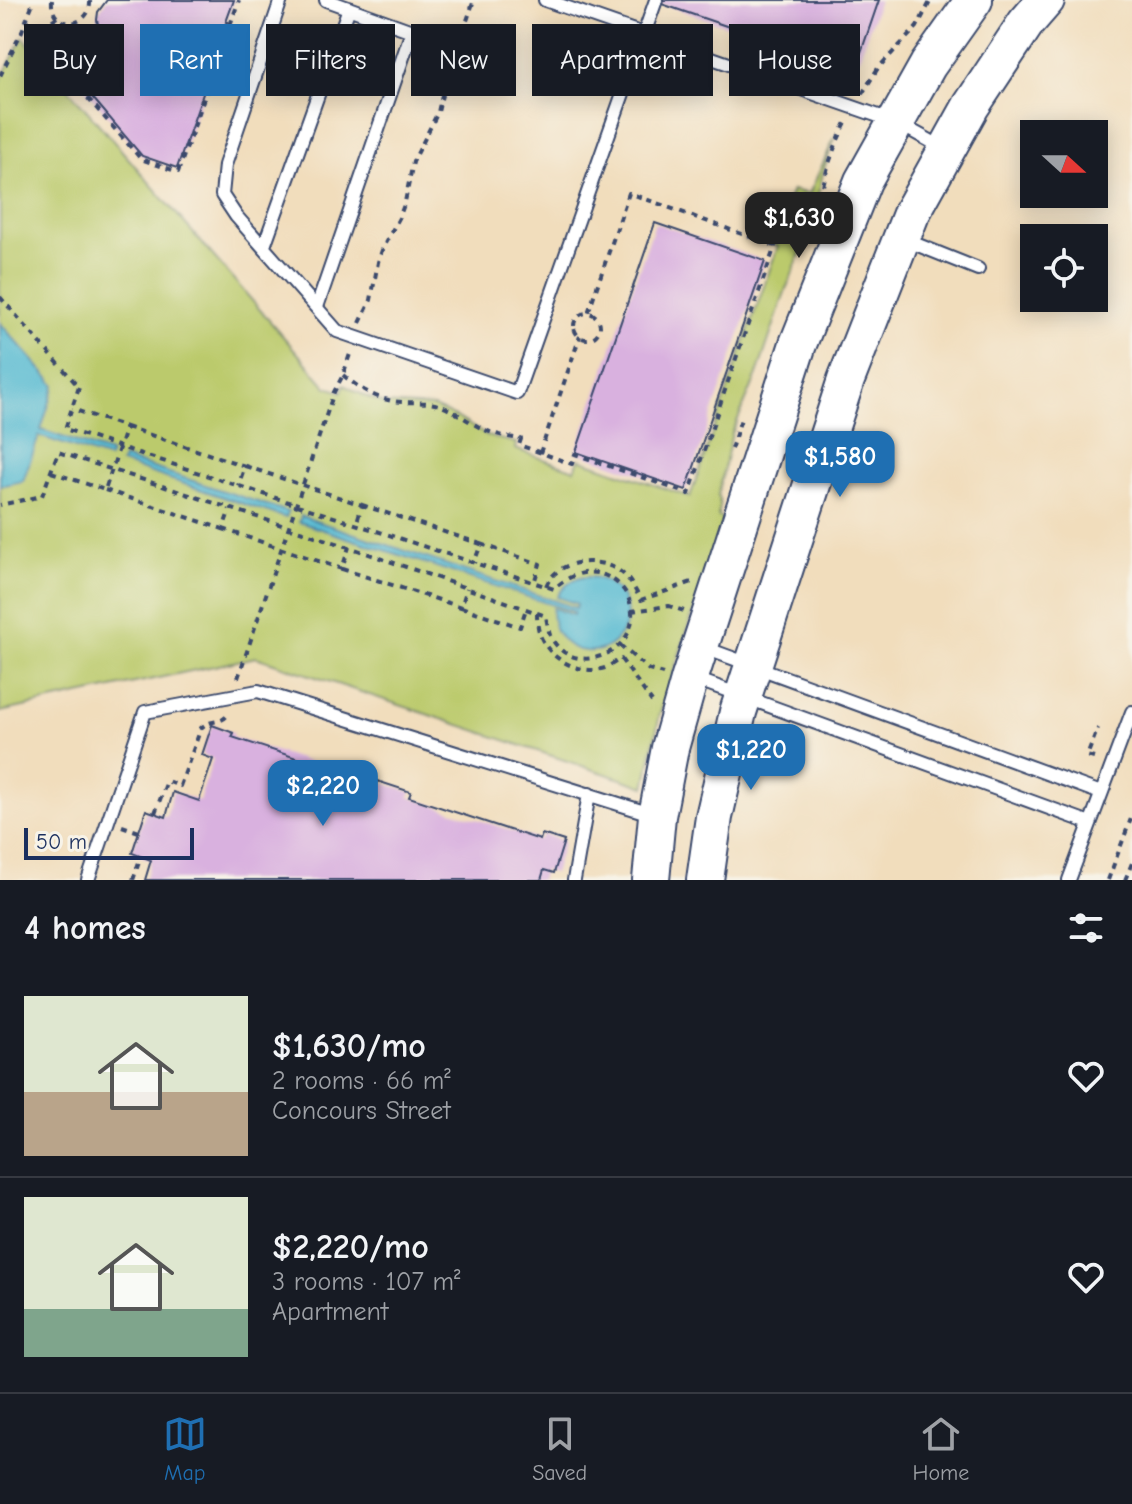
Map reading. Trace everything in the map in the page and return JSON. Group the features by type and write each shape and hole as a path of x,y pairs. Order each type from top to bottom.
{"street":[{"path":"651,880 657,816 670,748 798,344 863,181 928,65 974,0"},
{"path":"705,880 714,817 748,680 846,380 911,214 971,106 1026,23 1046,0"}],"lane":[{"path":"281,0 225,165 222,195 236,216 337,331 517,393 622,96"},
{"path":"317,307 412,31 326,0"},
{"path":"545,0 617,24"},
{"path":"647,24 656,0"},
{"path":"264,246 349,8"},
{"path":"713,57 896,122 946,150"},
{"path":"901,239 978,269"},
{"path":"695,662 1101,793"},
{"path":"695,662 748,680 1090,823"},
{"path":"88,880 145,712 258,691 657,816"},
{"path":"1069,880 1132,712"},
{"path":"574,880 589,794"}],"path":[{"path":"0,76 34,0"},
{"path":"52,0 57,17 75,23 84,18 90,0"},
{"path":"230,24 239,0"},
{"path":"290,529 334,392 371,300 383,247 399,218 413,162 438,112 443,76 458,47 474,0"},
{"path":"818,213 827,167 855,107 878,68 917,27 931,0"},
{"path":"89,9 98,12"},
{"path":"46,24 57,17"},
{"path":"250,65 258,68"},
{"path":"86,96 141,159 178,172 204,96"},
{"path":"343,375 361,389 393,401 432,403 455,411 479,427 501,436 521,439 519,445 540,453 572,464 575,454 689,494 775,246 629,193 588,313"},
{"path":"0,297 79,387 65,429 546,587 554,589 575,574 602,574 624,590 630,602 630,630 620,645 598,658 570,655 558,646 550,634 546,616 349,547 58,452 42,496 0,505"},
{"path":"588,313 596,316 600,328 598,332 592,338 580,336 575,329 575,321 580,315 588,313"},
{"path":"540,453 580,336"},
{"path":"730,453 746,407"},
{"path":"72,409 540,564 534,583"},
{"path":"105,490 126,427"},
{"path":"238,486 245,466"},
{"path":"51,472 520,627 526,609"},
{"path":"356,525 362,505"},
{"path":"223,529 230,509"},
{"path":"474,563 481,544"},
{"path":"342,569 349,547"},
{"path":"546,587 550,578 565,567 583,562 601,563 618,570 631,582 641,600 701,579"},
{"path":"461,607 467,588"},
{"path":"631,611 669,606"},
{"path":"537,613 537,628 544,644 556,657 570,666 586,669 604,668 621,659 659,711"},
{"path":"620,645 649,670"},
{"path":"1094,758 1087,756 1098,728"},
{"path":"1108,880 1132,816"},
{"path":"133,880 141,856"},
{"path":"1125,880 1132,863"}],"green space":[{"path":"23,37 24,96 74,96 327,387 342,392 344,385 385,404 434,407 487,436 516,443 515,449 575,470 579,459 690,497 778,246 774,244 779,230 792,234 799,212 786,206 792,190 809,194 835,137 811,226 757,375 732,433 718,494 718,516 724,519 660,713 645,787 256,657 0,712 0,81"}],"water":[{"path":"0,323 55,385 41,430 110,453 109,459 39,436 23,481 0,486"},
{"path":"123,458 288,512 286,518 121,463"},
{"path":"301,516 576,608 577,604 557,597 570,583 584,577 599,579 612,586 622,597 627,611 625,627 605,648 578,650 560,637 552,616 553,608 573,615 574,612 299,522"}],"building":[{"path":"107,0 234,0 227,24 140,24 140,96 202,96 177,168 142,156 91,96 124,96 124,24 98,24 98,12"},
{"path":"650,0 879,0 860,55 860,24 729,24 729,27"},
{"path":"655,223 765,261 686,490 576,452"},
{"path":"212,725 234,733 232,737 411,792 409,797 540,840 542,834 564,841 554,873 544,870 541,880 145,880 151,860 132,853 146,810 166,817 173,792 199,801 213,759 202,755"}]}
